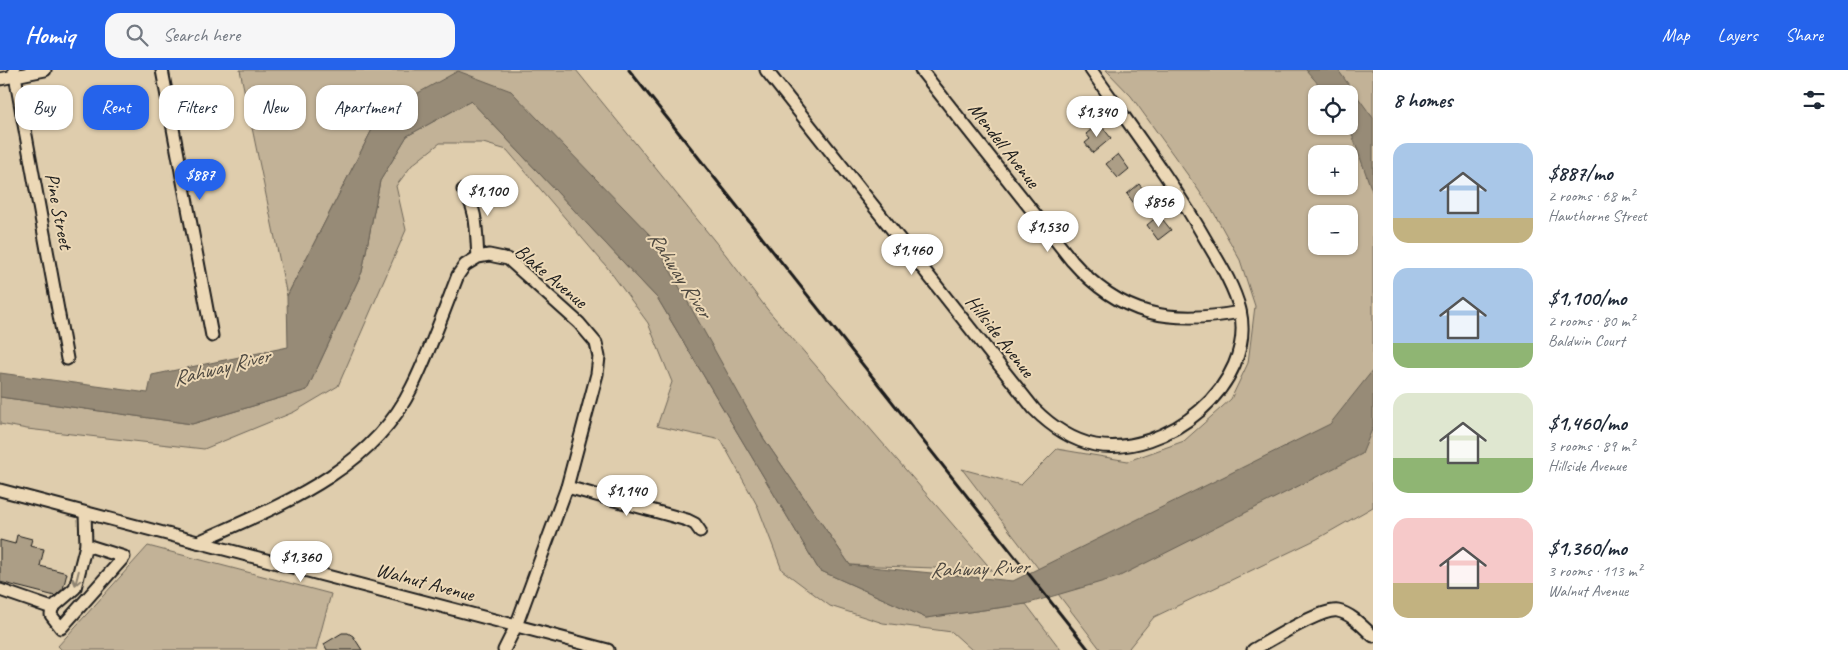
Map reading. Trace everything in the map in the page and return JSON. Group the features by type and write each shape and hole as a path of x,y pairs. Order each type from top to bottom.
{"street":[{"path":"0,79 14,73 45,70"},
{"path":"162,70 212,336"},
{"name":"Hillside Avenue","path":"766,70 1034,409 1064,434 1088,443 1114,446 1147,440 1169,431 1200,409 1226,381 1236,363 1242,336 1240,312 1234,291 1224,270 1185,204 1091,70"},
{"name":"Mendell Avenue","path":"921,70 1072,261 1098,287 1132,306 1164,316 1199,318 1240,312"},
{"name":"Pine Street","path":"14,73 67,359"},
{"path":"198,542 288,501 347,466 395,414 412,388 458,274 465,265 478,257 474,210 470,198 463,190"},
{"name":"Blake Avenue","path":"478,257 489,255 508,259 579,323 596,343 599,357 597,374 567,487 516,626 504,650"},
{"path":"567,487 687,520 695,524 700,531"},
{"name":"Walnut Avenue","path":"0,490 608,650"},
{"path":"86,513 86,545 75,588 52,608 51,615 61,628 124,557 86,545"},
{"path":"0,590 52,608"},
{"path":"1253,650 1316,616 1330,611 1340,612 1352,618 1373,636"}],"shaded area":[{"path":"240,70 576,70 726,255 767,309 992,570 850,565 764,439 511,91 418,107 418,85 316,85 316,130 372,130 287,296 252,130 306,130 306,85 244,85 244,89"},
{"path":"1106,70 1373,70 1373,507 1317,539 1154,617 1129,648 1130,650 1101,650 962,469 1021,485 1057,449 1128,461 1184,441 1231,399 1248,363 1255,306 1240,260 1214,213 1131,96"},
{"path":"471,101 658,299 819,570 926,618 1026,604 1061,650 972,650 952,632 883,623 830,606 782,570 758,507 721,440 657,426 672,382 648,323 606,266 507,150 483,143 440,143 412,165 396,186 406,230 338,386 294,412 204,449 27,429 0,424 0,397 192,424 307,390 362,272 380,181 407,136"},
{"path":"148,546 331,594 316,650 62,650 58,646"}],"water":[{"path":"1306,70 1338,70 1349,85 1319,85"},
{"path":"458,71 511,91 651,236 764,439 850,565 1013,581 1330,424 1373,370 1373,427 1362,454 1118,577 1026,604 926,618 819,570 658,299 471,101 418,130 418,93"},
{"path":"1358,97 1373,118 1373,194 1358,152 1358,145 1356,145 1352,135 1358,135"},
{"name":"Rahway River","path":"372,130 418,130 407,136 380,181 362,272 307,390 192,424 0,397 0,373 148,393 152,375 288,347 287,296"}],"building":[{"path":"1099,123 1111,138 1093,153 1085,143 1090,139 1086,134"},
{"path":"1118,154 1129,169 1118,178 1106,164"},
{"path":"1139,184 1151,199 1138,209 1127,194"},
{"path":"1159,215 1171,230 1158,240 1147,225"},
{"path":"17,535 32,539 30,546 44,549 40,566 67,573 63,589 55,596 0,582 0,540 15,544"},
{"path":"342,633 348,633 353,636 362,650 327,650 324,644"}],"railway":[{"path":"629,70 1089,650"}]}
